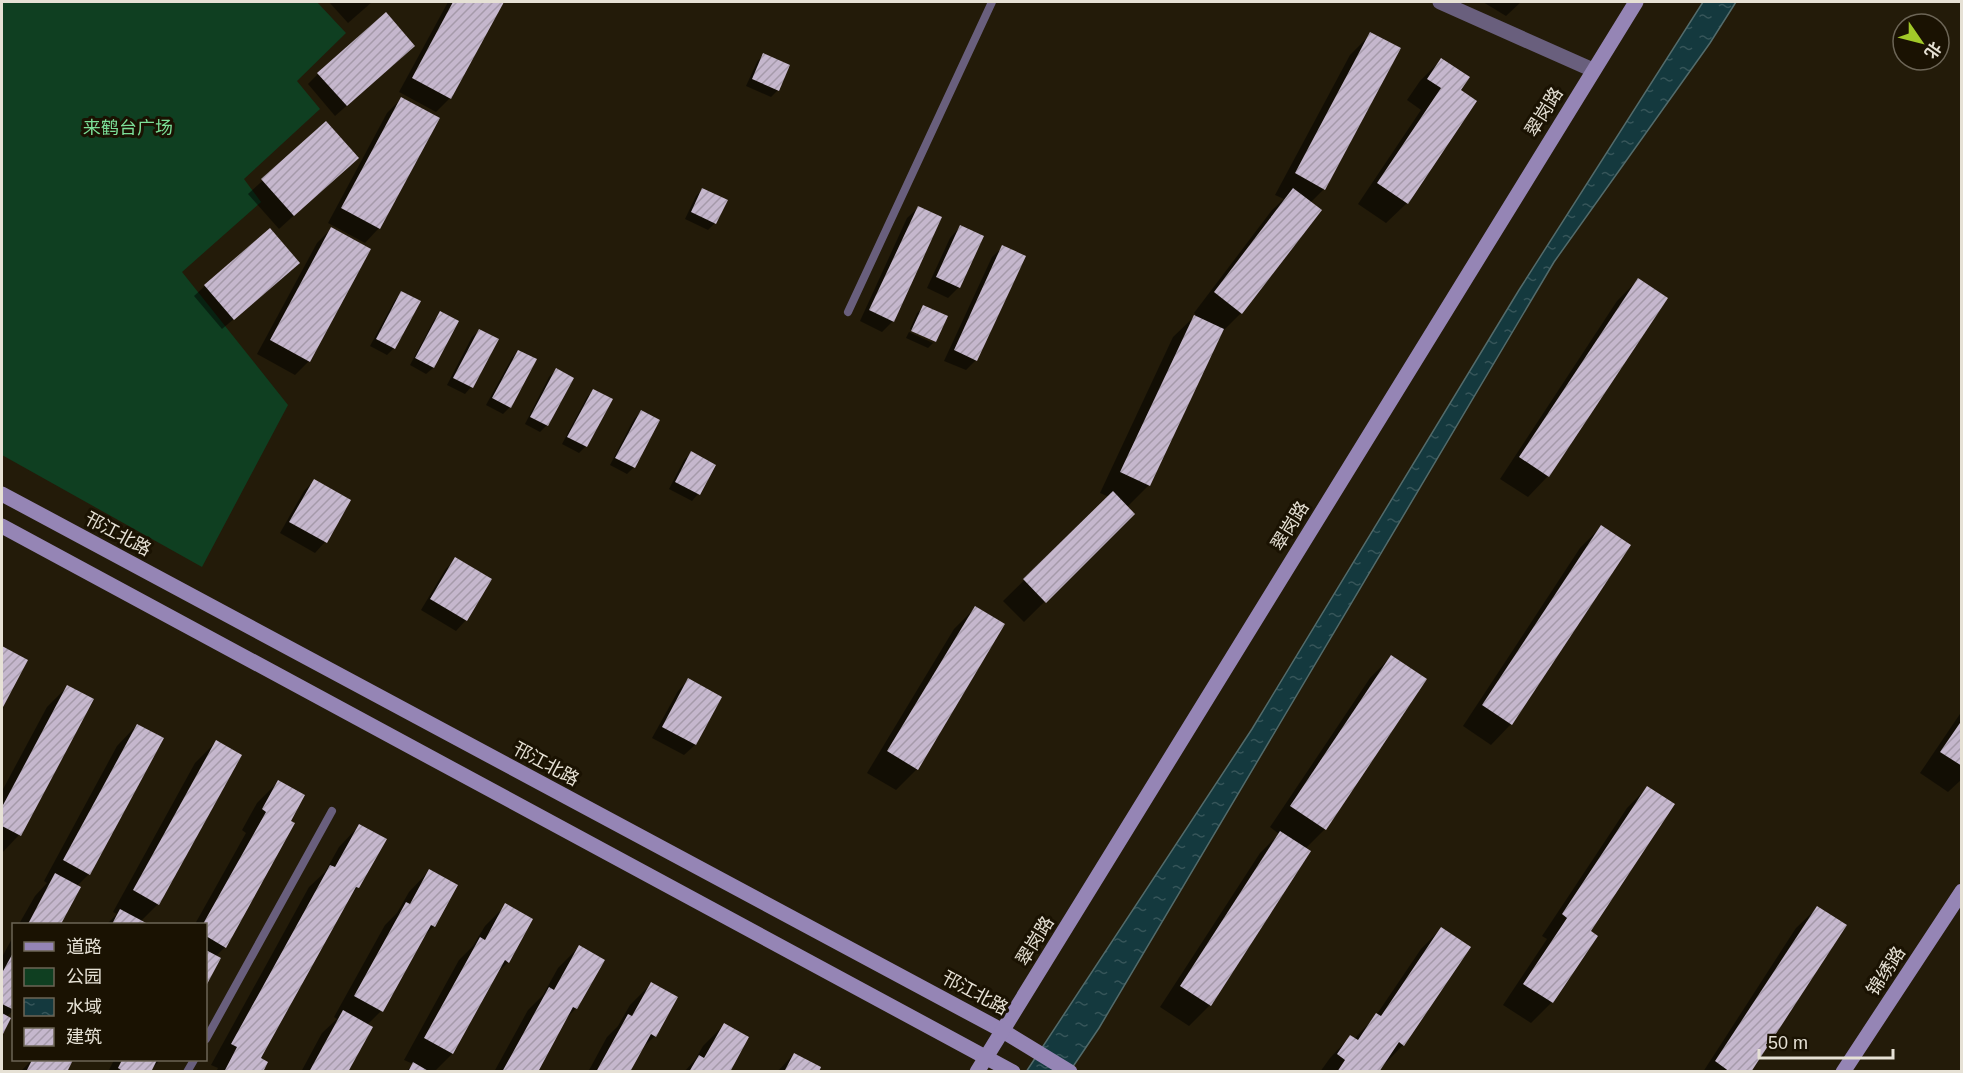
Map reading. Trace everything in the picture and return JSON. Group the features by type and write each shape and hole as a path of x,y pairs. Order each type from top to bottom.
{"main road":[{"name":"翠岗路","path":"977,1071 1636,2"},
{"name":"邗江北路","path":"2,494 1003,1031 1070,1071"},
{"path":"2,526 1012,1071"},
{"name":"锦绣路","path":"1843,1071 1962,891"}],"street":[{"path":"1440,2 1593,70"}],"lane":[{"path":"848,312 992,2"},
{"path":"207,1037 332,811"}],"green space":[{"name":"来鹤台广场","path":"2,2 317,2 346,33 297,81 320,109 244,179 261,202 182,272 288,405 202,567 2,455"}],"water":[{"path":"1703,2 1736,2 1710,43 1554,262 1099,1028 1070,1071 1026,1072 1252,729 1519,290"}],"building":[{"path":"453,2 504,2 451,99 412,78"},
{"path":"386,12 415,46 347,106 317,73"},
{"path":"1370,32 1401,48 1325,190 1295,173"},
{"path":"763,53 790,65 779,91 752,79"},
{"path":"1441,58 1470,77 1461,90 1477,101 1408,204 1377,183 1441,88 1427,79"},
{"path":"401,97 440,118 380,229 341,208"},
{"path":"326,121 359,158 294,216 261,179"},
{"path":"702,188 728,200 716,224 691,212"},
{"path":"1293,188 1322,210 1242,314 1214,292"},
{"path":"918,206 942,217 894,322 869,310"},
{"path":"960,225 984,236 960,288 936,277"},
{"path":"331,227 371,249 310,362 270,340"},
{"path":"270,228 300,263 234,320 204,285"},
{"path":"1002,245 1026,256 977,361 954,350"},
{"path":"1638,278 1668,298 1549,477 1519,457"},
{"path":"401,291 421,301 395,349 376,339"},
{"path":"923,305 948,316 936,342 911,331"},
{"path":"440,311 459,321 434,368 415,358"},
{"path":"1194,315 1224,329 1150,486 1120,472"},
{"path":"479,329 499,339 473,388 453,378"},
{"path":"518,350 537,359 511,408 492,398"},
{"path":"556,368 574,378 548,426 530,417"},
{"path":"593,389 613,399 587,447 567,437"},
{"path":"641,410 660,420 635,468 615,458"},
{"path":"691,451 716,465 700,495 675,482"},
{"path":"314,479 351,500 327,543 289,522"},
{"path":"1113,491 1135,514 1046,603 1023,579"},
{"path":"1601,525 1631,545 1512,725 1482,705"},
{"path":"455,557 492,579 467,621 430,599"},
{"path":"975,606 1005,624 918,770 887,751"},
{"path":"2,646 28,660 2,709"},
{"path":"1391,655 1427,679 1326,830 1290,806"},
{"path":"688,678 722,697 696,745 662,727"},
{"path":"67,685 94,699 21,836 2,826 2,807"},
{"path":"1962,720 1962,766 1940,752"},
{"path":"137,724 164,738 90,875 63,860"},
{"path":"216,740 242,755 159,905 133,890"},
{"path":"278,780 305,795 291,821 295,823 226,948 207,937 207,923 204,923 266,812 262,809"},
{"path":"1647,786 1675,804 1591,931 1598,936 1553,1003 1523,984 1567,918 1562,914"},
{"path":"359,824 387,839 359,888 356,887 261,1058 268,1062 263,1072 224,1072 237,1047 231,1044 330,865 335,867"},
{"path":"1280,831 1311,851 1211,1006 1180,986"},
{"path":"429,869 458,885 435,927 431,925 383,1012 354,996 406,902 410,904"},
{"path":"55,873 81,887 62,923 29,923"},
{"path":"505,903 533,919 509,963 505,960 453,1054 424,1038 480,937 485,940"},
{"path":"1817,906 1847,925 1751,1072 1730,1072 1715,1061"},
{"path":"120,909 146,923 113,923"},
{"path":"1441,927 1471,947 1404,1046 1399,1042 1379,1072 1337,1072 1345,1060 1337,1054 1350,1035 1358,1040 1376,1013 1381,1016"},
{"path":"579,945 605,960 577,1009 573,1007 538,1072 502,1072 549,987 554,990"},
{"path":"207,951 221,958 207,984"},
{"path":"12,955 12,1009 2,1004 2,973"},
{"path":"651,982 678,997 656,1037 651,1034 630,1072 596,1072 628,1014 632,1016"},
{"path":"343,1010 373,1027 348,1072 309,1072"},
{"path":"2,1013 11,1018 2,1036"},
{"path":"724,1023 749,1037 730,1072 689,1072 699,1055 704,1058"},
{"path":"794,1053 821,1067 819,1072 784,1072"},
{"path":"32,1061 72,1061 67,1072 26,1072"},
{"path":"122,1061 156,1061 151,1072 124,1072 118,1068"},
{"path":"413,1062 430,1072 408,1072"}]}
